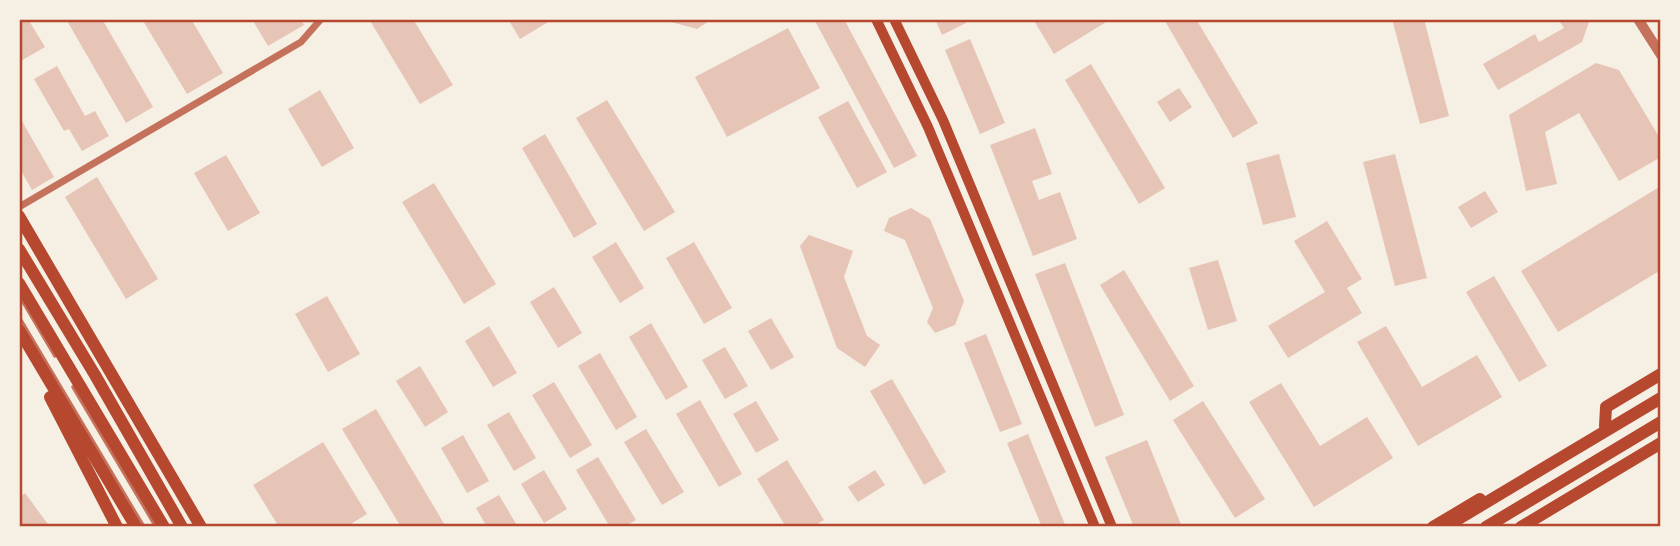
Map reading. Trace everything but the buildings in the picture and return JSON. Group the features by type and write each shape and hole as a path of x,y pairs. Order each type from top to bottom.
{"main road":[{"path":"876,19 928,127 1095,527"},
{"path":"894,19 943,120 1112,527"},
{"path":"19,216 201,527"},
{"path":"19,248 183,527"},
{"path":"19,283 166,527"},
{"path":"19,330 136,527"},
{"path":"19,340 117,527"},
{"path":"19,340 129,527"},
{"path":"1605,426 1606,407 1661,374"},
{"path":"1433,527 1661,392"},
{"path":"1445,527 1661,398"},
{"path":"1486,527 1661,422"},
{"path":"1521,527 1661,443"}],"street":[{"path":"19,207 301,42 321,19"},
{"path":"1638,19 1661,55"}],"lane":[{"path":"19,295 61,365"},
{"path":"19,317 144,527"},
{"path":"68,377 156,527"}]}
